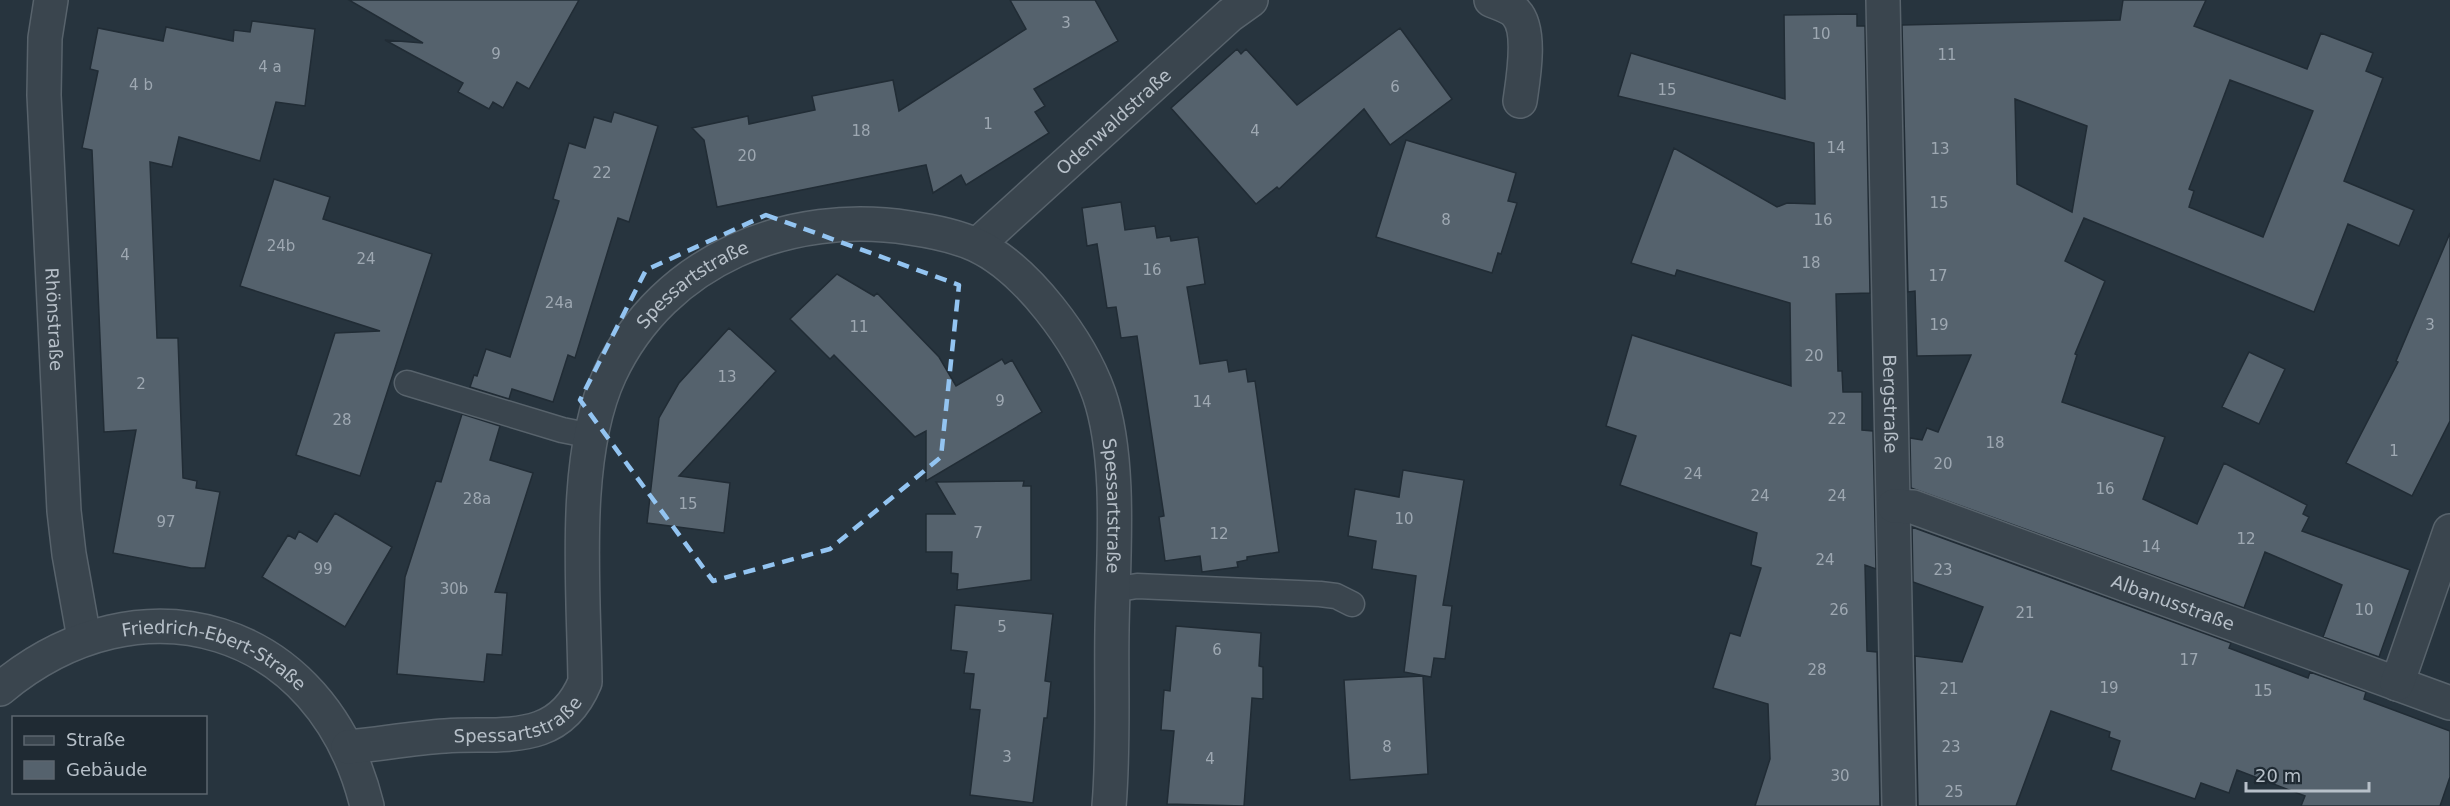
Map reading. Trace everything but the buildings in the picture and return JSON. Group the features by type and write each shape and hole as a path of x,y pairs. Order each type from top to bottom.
{"street":[{"name":"Rhönstraße","path":"51,0 45,38 44,94 64,499 69,554 84,638"},
{"name":"Odenwaldstraße","path":"977,245 1230,15 1251,0"},
{"path":"1491,0 1516,13 1524,31 1524,71 1520,101"},
{"name":"Bergstraße","path":"1883,0 1899,806"},
{"name":"Spessartstraße","path":"348,747 444,736 516,735 540,730 555,722 574,703 585,682 586,458 602,393 624,349 663,301 724,255 746,245 799,228 853,222 924,230 977,245 1006,266 1050,310 1080,357 1098,393 1108,433 1112,468 1113,590 1109,806"},
{"name":"Albanusstraße","path":"1894,506 1913,507 2450,702"},
{"path":"2397,684 2450,531"},
{"name":"Friedrich-Ebert-Straße","path":"0,689 36,662 84,638 152,627 211,633 238,641 260,651 287,669 312,696 348,747 367,806"}],"lane":[{"path":"406,382 562,430 592,436"},
{"name":"Spessartstraße","path":"1113,590 1137,586 1320,594 1336,596 1352,604"}],"highlighted area":[{"path":"766,215 959,285 941,457 830,549 713,581 580,400 646,270"}]}
